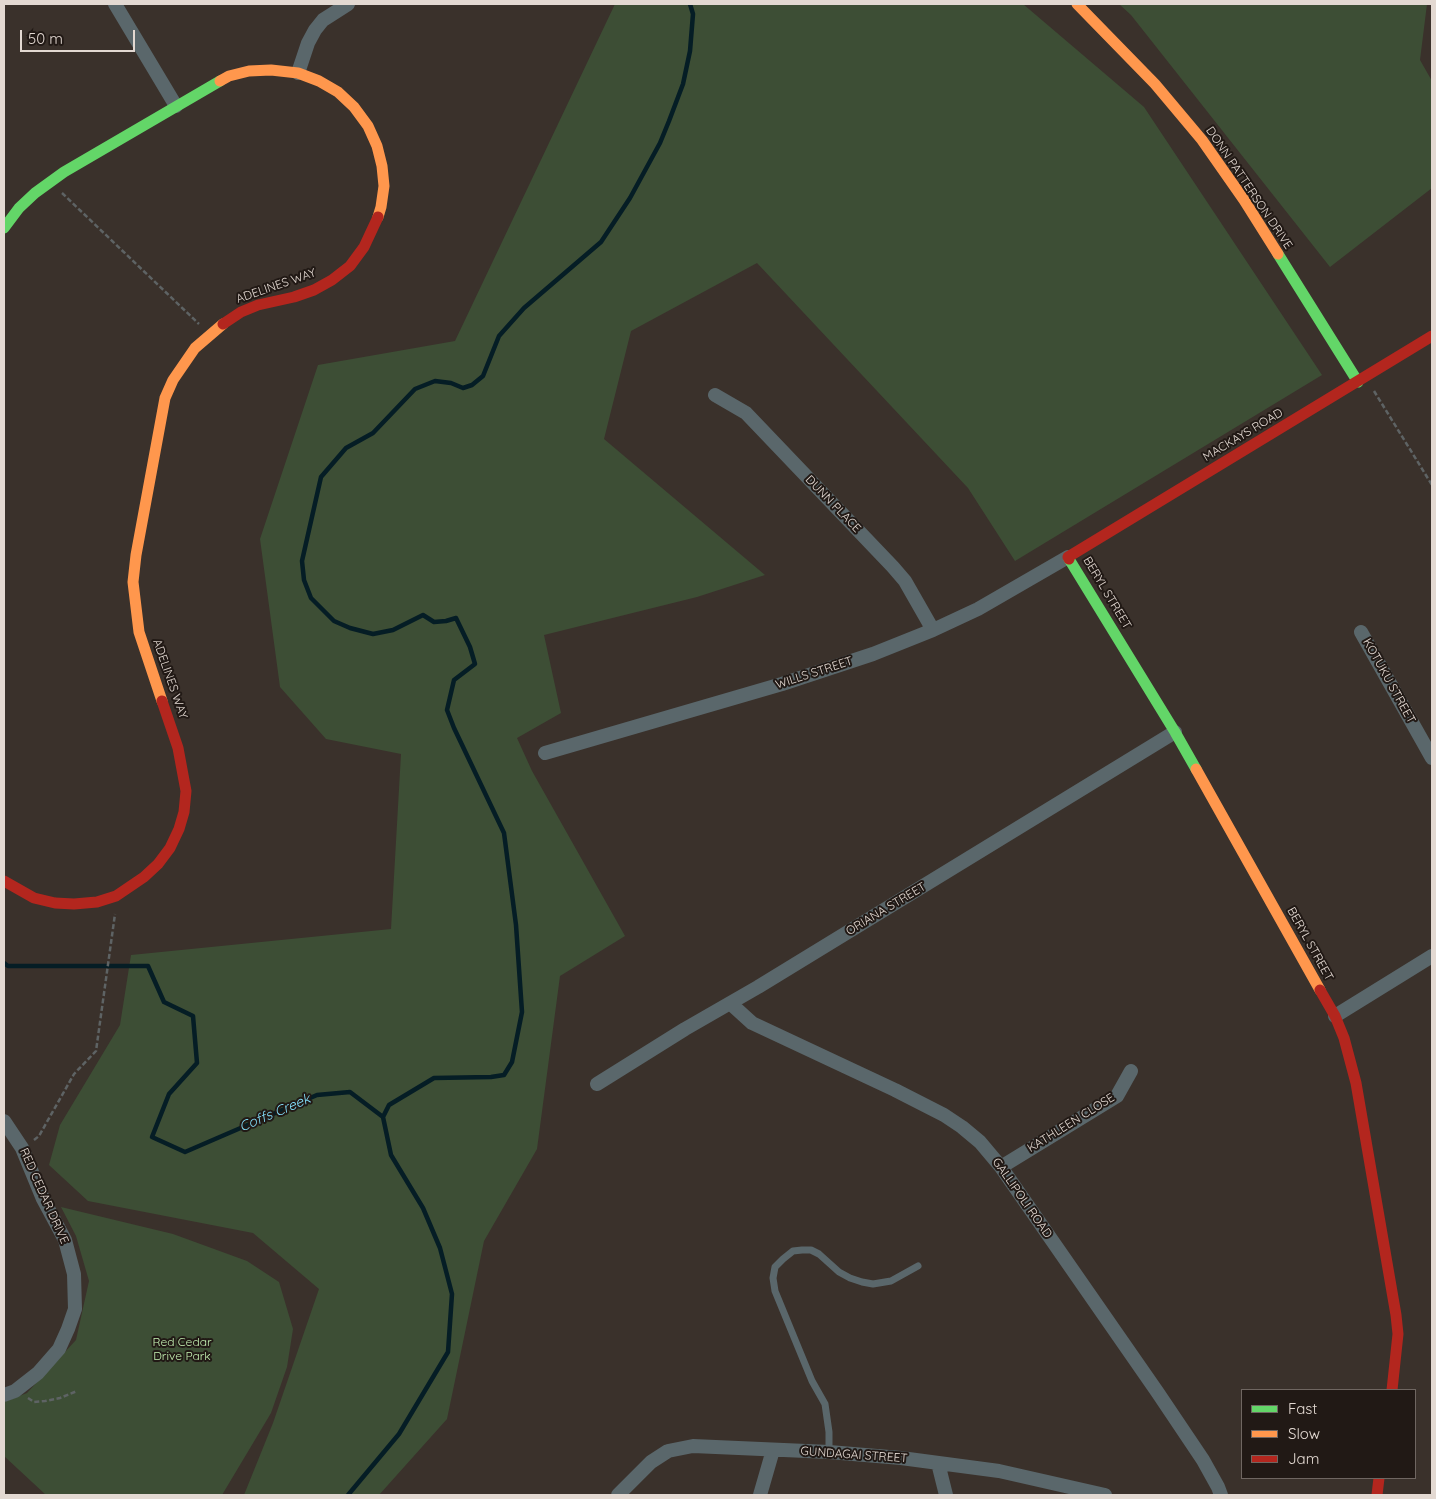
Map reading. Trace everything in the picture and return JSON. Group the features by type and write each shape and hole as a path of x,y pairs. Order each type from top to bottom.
{"main road":[{"name":"DONN PATTERSON DRIVE","path":"1076,4 1155,84 1202,140 1244,200 1362,379"},
{"name":"ADELINES WAY","path":"4,228 19,208 34,193 64,172 229,76 249,71 271,70 298,73 319,81 338,92 354,107 368,126 377,146 382,166 384,186 381,207 374,228 364,247 350,266 332,280 314,290 294,297 258,305 241,312 209,334 194,348 183,363 165,398 136,555 134,582 135,608 139,632 172,730 183,770 186,791 184,812 179,829 170,848 158,864 144,877 116,896 97,902 55,903 34,898 4,881"},
{"name":"MACKAYS ROAD","path":"1068,557 1432,336"},
{"name":"BERYL STREET","path":"1068,557 1175,732 1335,1016 1344,1038 1356,1083 1396,1315 1398,1334 1392,1389"},
{"path":"1377,1495 1379,1479"}],"street":[{"path":"115,4 176,106"},
{"path":"298,73 314,30 323,20 348,4"},
{"name":"DUNN PLACE","path":"715,395 746,413 893,567 905,581 933,630"},
{"name":"WILLS STREET","path":"545,753 828,670 933,630 978,609 1068,557"},
{"name":"KOTUKU STREET","path":"1361,632 1432,758"},
{"name":"ORIANA STREET","path":"597,1084 1175,732"},
{"path":"1335,1016 1432,956"},
{"name":"GALLIPOLI ROAD","path":"730,1003 752,1023 944,1115 980,1142 1001,1167 1198,1452 1221,1495"},
{"name":"KATHLEEN CLOSE","path":"1001,1167 1117,1096 1131,1071"},
{"name":"RED CEDAR DRIVE","path":"4,1121 22,1148 43,1198 65,1240 74,1274 75,1310 59,1349 38,1373 15,1392 4,1395"},
{"name":"GUNDAGAI STREET","path":"618,1495 650,1462 668,1451 693,1446 829,1452 901,1458 999,1471 1105,1495"},
{"path":"760,1495 773,1450"},
{"path":"938,1463 946,1495"}],"lane":[{"path":"829,1452 829,1432 825,1404 812,1381 775,1291 773,1278 776,1267 793,1251 811,1250 819,1254 839,1272 850,1278 873,1284 891,1281 918,1266"}],"path":[{"path":"50,181 209,334"},
{"path":"1362,379 1432,486"},
{"path":"22,1148 39,1136 74,1074 96,1051 113,931"},
{"path":"20,1387 28,1399 34,1402 60,1398 77,1391"}],"green space":[{"path":"615,4 1023,4 1144,107 1322,375 1015,561 968,488 757,263 631,331 604,439 765,575 697,597 544,635 561,713 517,738 532,771 625,936 560,976 537,1149 484,1241 447,1419 379,1495 244,1495 273,1423 319,1289 253,1233 88,1201 49,1165 60,1125 120,1025 131,955 391,929 401,754 326,739 280,687 260,539 318,365 455,341"},
{"path":"1119,4 1427,4 1420,60 1432,81 1432,188 1330,267 1131,15"},
{"name":"Red Cedar Drive Park","path":"61,1207 173,1234 247,1261 279,1282 293,1329 287,1367 271,1413 222,1495 46,1495 4,1456 4,1402 27,1393 76,1340 89,1281 76,1236"}],"waterway":[{"path":"383,1117 389,1105 434,1078 504,1075 512,1062 522,1012 516,925 504,833 447,710 454,680 475,664 470,647 456,618 434,622 423,615 393,630 373,634 350,628 334,621 311,598 304,580 302,561 321,477 346,448 373,433 415,389 435,381 451,383 463,388 472,385 483,376 499,336 524,308 601,242 630,198 660,143 683,84 690,51 693,14 690,4"},
{"name":"Coffs Creek","path":"4,963 8,966 148,966 164,1002 193,1016 197,1063 169,1094 152,1137 185,1152 317,1095 350,1092 383,1117 391,1155 423,1208 440,1248 452,1294 448,1352 399,1434 348,1495"}],"traffic: fast":[{"path":"4,228 19,208 35,193 64,172 220,81"},
{"path":"1278,254 1358,382"},
{"path":"1069,559 1196,769"}],"traffic: slow":[{"path":"1077,4 1155,84 1202,140 1244,200 1278,254"},
{"path":"220,81 229,76 249,71 271,70 298,73 319,81 338,92 354,107 368,126 377,146 384,186 378,217"},
{"path":"162,701 139,632 133,582 136,555 165,398 173,380 195,348 223,324"},
{"path":"1196,769 1320,990"}],"traffic: jam":[{"path":"223,324 241,312 258,305 294,297 314,290 332,280 350,266 364,247 378,217"},
{"path":"1069,559 1068,557 1432,336"},
{"path":"4,881 34,898 55,903 97,902 116,896 144,877 158,864 170,848 179,829 184,812 186,791 178,748 162,701"},
{"path":"1320,990 1335,1016 1344,1038 1356,1083 1396,1315 1398,1334 1392,1389"},
{"path":"1377,1495 1379,1479"}]}
